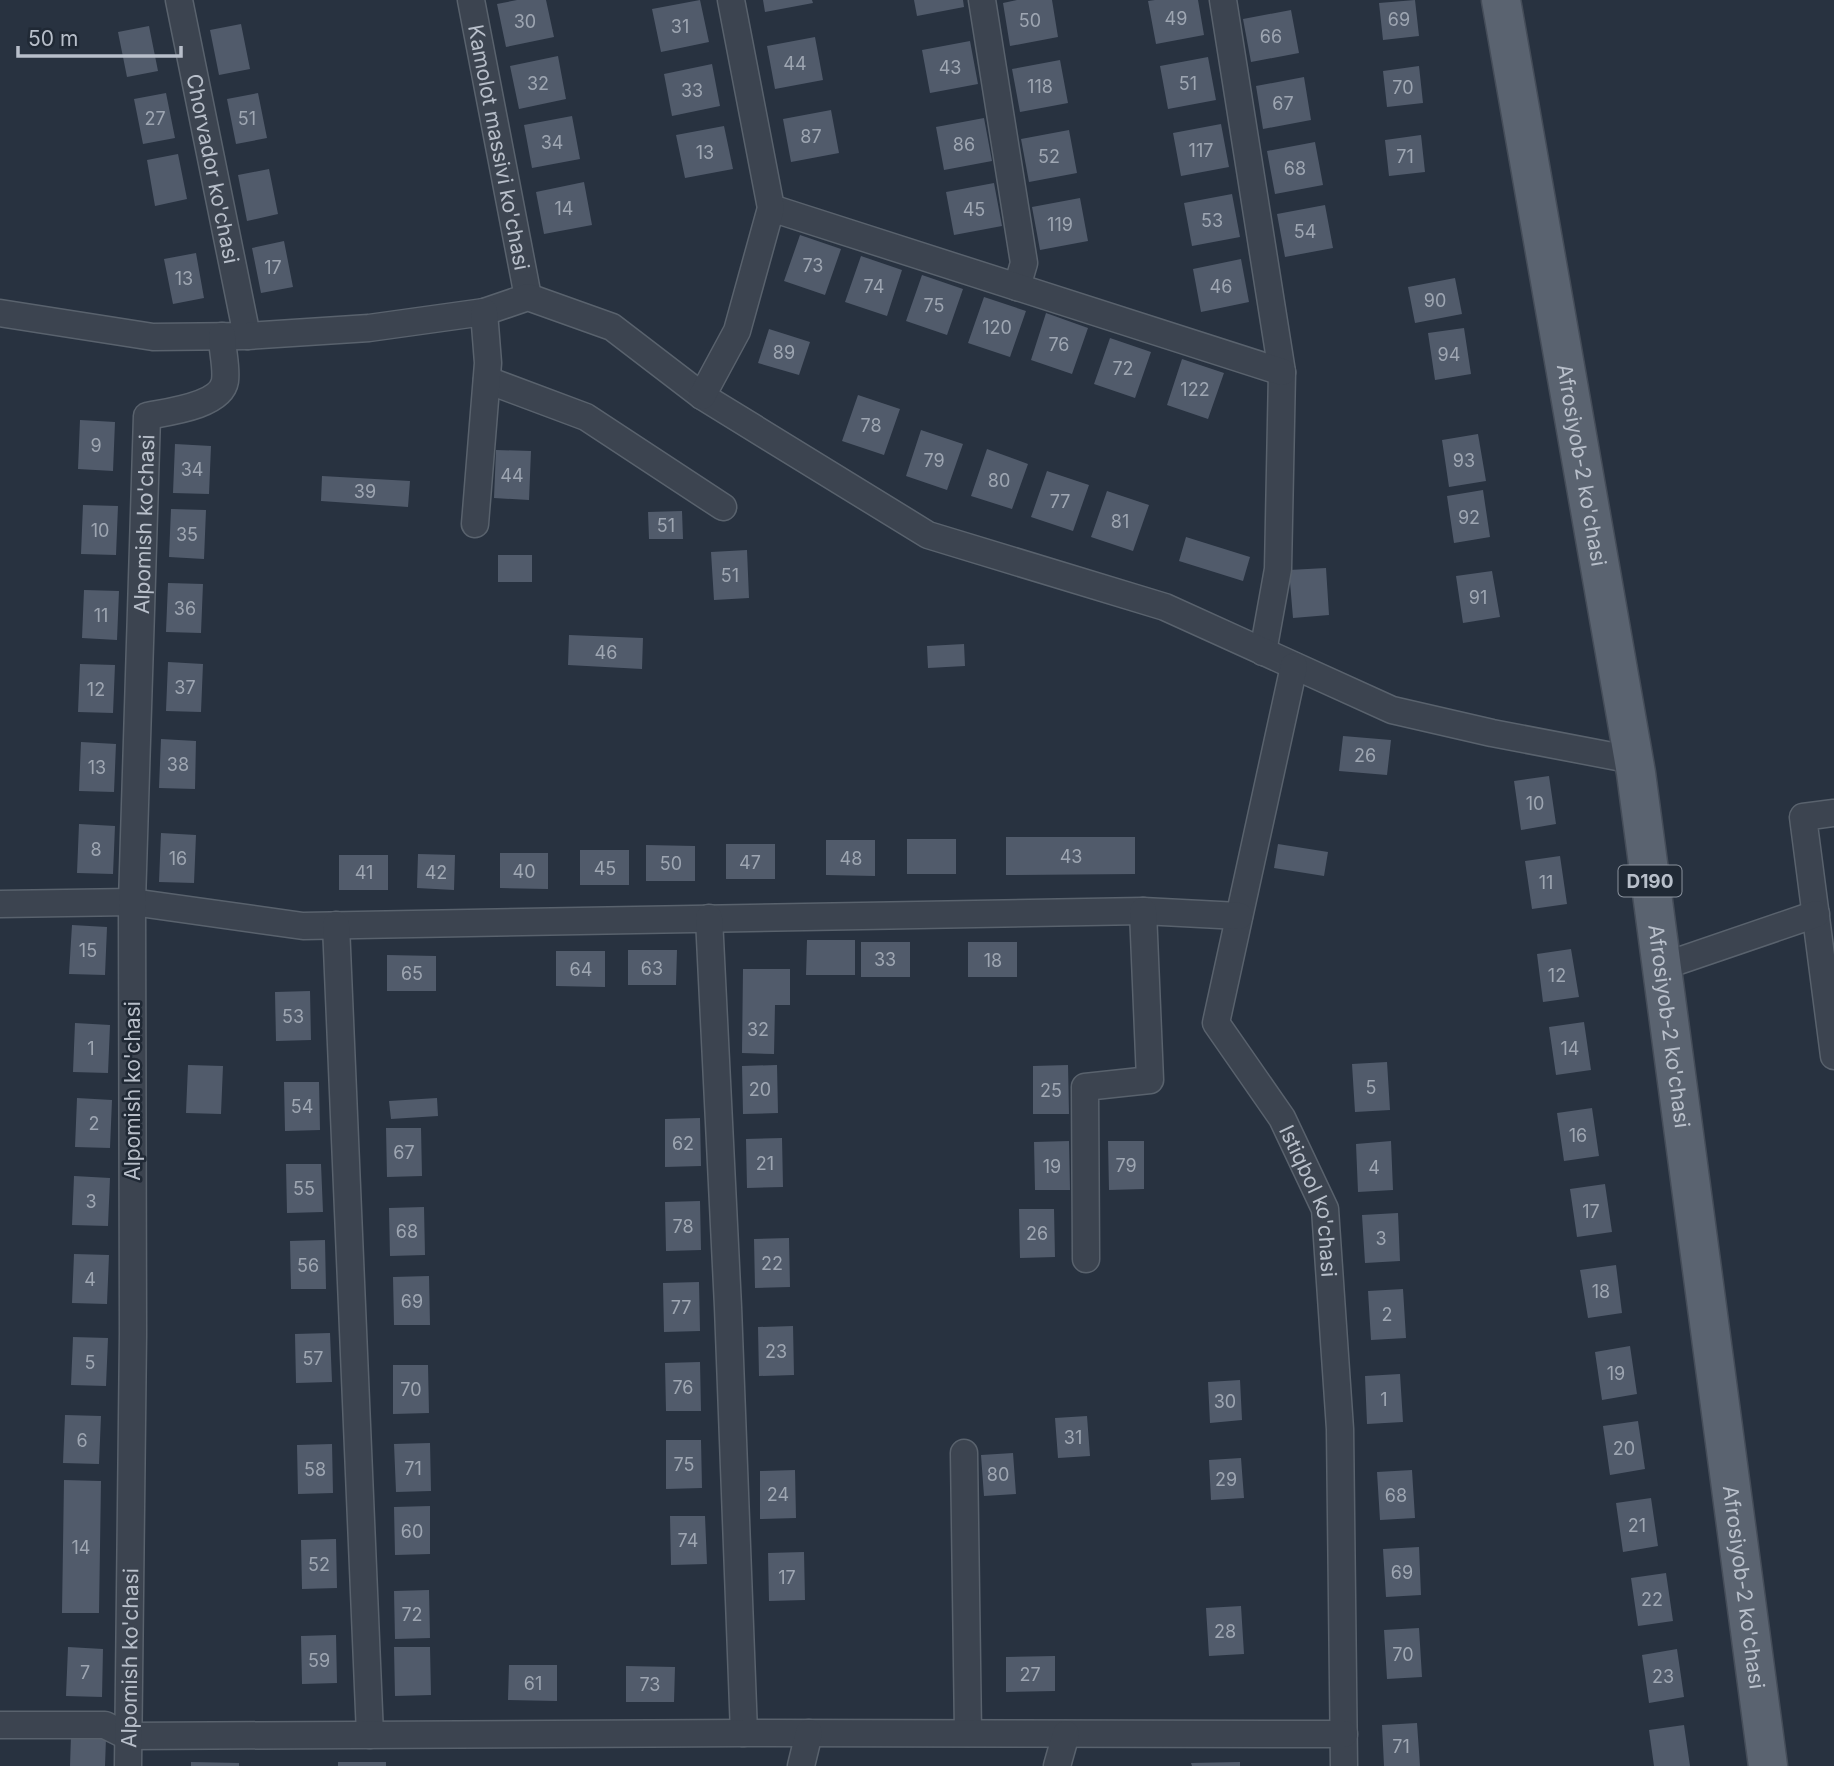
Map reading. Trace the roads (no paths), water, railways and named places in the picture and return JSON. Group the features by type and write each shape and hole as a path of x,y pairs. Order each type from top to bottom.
{"main road":[{"name":"Afrosiyob-2 ko'chasi","path":"1501,0 1633,760 1768,1766"}],"street":[{"name":"Chorvador ko'chasi","path":"147,416 191,407 216,396 225,382 230,342 179,0"},
{"name":"Kamolot massivi ko'chasi","path":"471,0 528,297"},
{"path":"702,396 737,331 771,208 731,0"},
{"path":"982,0 1024,263 1017,287"},
{"path":"1223,0 1282,372 1278,569 1263,652"},
{"path":"771,208 1282,372"},
{"path":"0,313 153,337 230,342 369,328 485,324 528,297 612,327 702,396 928,534 1165,607 1391,710 1633,760"},
{"path":"475,524 488,371 485,324"},
{"path":"488,371 586,417 723,507"},
{"name":"Alpomish ko'chasi","path":"128,1766 133,1334 132,902 147,416"},
{"name":"Istiqbol ko'chasi","path":"1294,666 1216,1023 1282,1118 1325,1209 1340,1429 1344,1766"},
{"path":"1834,813 1803,817 1834,1056"},
{"path":"0,904 132,902 303,926 1143,911 1239,916"},
{"path":"1086,1259 1085,1087 1150,1080 1143,911"},
{"path":"1661,967 1816,914"},
{"path":"709,918 728,1307 744,1733"},
{"path":"336,925 370,1735"},
{"path":"964,1454 968,1733"},
{"path":"0,1725 105,1725 127,1737 744,1733 1344,1734"},
{"path":"800,1766 809,1733"},
{"path":"1057,1766 1066,1734"}]}
